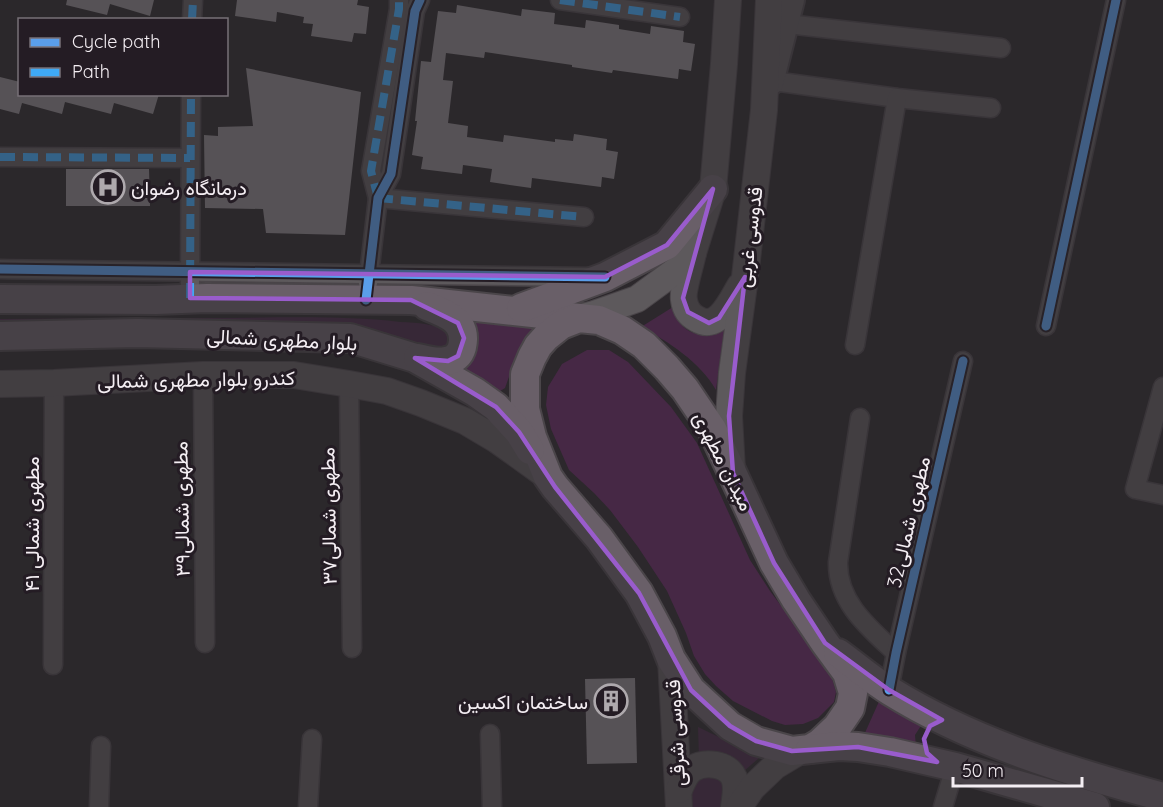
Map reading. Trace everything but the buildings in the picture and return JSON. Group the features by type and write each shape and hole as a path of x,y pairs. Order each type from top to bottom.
{"main road":[{"path":"728,0 713,189 693,253 683,298 688,312 698,320 709,323 719,318 745,277"},
{"name":"قدوسی غربی","path":"733,473 729,416 732,373 764,110 769,0"},
{"path":"514,311 605,277 667,245 713,189"},
{"path":"693,253 678,269 637,299 561,325 538,346 525,374 525,409 532,437 548,477 599,538 639,593 662,636 671,659 691,690 730,726 756,741 779,748 805,750 839,746 890,752 946,765 1053,801 1095,807"},
{"name":"بلوار مطهری شمالی","path":"0,299 156,300 190,285 368,286 411,300 579,318"},
{"path":"411,300 446,313 458,323 464,338 458,356 448,361 439,362 416,358"},
{"name":"میدان مطهری","path":"579,318 599,320 622,330 644,345 685,389 712,429 774,563 796,600 847,673 853,693 850,708 837,727 820,743 805,750"},
{"name":"بلوار مطهری شمالی","path":"0,336 137,333 350,338 416,358 475,392 496,407 519,432 548,477"},
{"name":"کندرو بلوار مطهری شمالی","path":"0,384 203,375 294,375 349,384 387,391 465,422 496,440 548,477"},
{"path":"825,643 889,690 960,729 1032,758 1163,797"},
{"name":"قدوسی شرقی","path":"671,659 679,799"},
{"path":"942,720 930,726 924,739 927,753 946,765"},
{"path":"739,807 752,788 775,766 805,750"},
{"path":"679,799 690,770 700,765 712,764 728,770 734,777 736,789 734,807"}],"street":[{"path":"192,18 193,0"},
{"path":"399,0 392,105 391,174 378,198 368,286 605,277"},
{"path":"392,105 415,11 420,0"},
{"path":"560,0 680,17"},
{"path":"764,110 793,0"},
{"path":"1046,326 1116,0"},
{"path":"787,24 1001,48"},
{"path":"773,81 991,108"},
{"path":"0,269 190,285 191,96"},
{"path":"855,345 897,98"},
{"path":"0,157 190,158"},
{"path":"378,198 584,217"},
{"name":"32مطهرى شمالى","path":"889,690 963,362"},
{"name":"مطهرى شمالى۳۹","path":"203,375 205,643"},
{"name":"۴۱ مطهرى شمالى","path":"53,665 54,383"},
{"name":"مطهرى شمالى۳۷","path":"349,384 352,648"},
{"path":"1163,387 1136,489 1163,495"},
{"path":"860,417 838,562 839,581 846,597 863,623 896,653"},
{"path":"490,734 492,807"},
{"path":"308,807 312,739"},
{"path":"99,807 100,746"},
{"path":"943,807 946,765"}],"highlighted area":[{"path":"713,189 683,298 688,312 709,323 719,318 745,277 729,416 733,473 774,563 825,643 889,690 942,720 930,726 924,739 927,753 937,762 858,747 792,751 756,741 730,726 691,690 639,593 555,487 519,432 496,407 415,358 448,361 458,356 464,338 458,323 411,300 190,298 190,272 605,277 667,245"}],"shaded area":[{"path":"673,307 683,327 693,333 712,334 724,330 716,390 693,362 641,327"},
{"path":"331,318 432,325 450,333 452,348 0,328 0,319"},
{"path":"468,319 533,326 516,357 505,388 500,391 483,385 464,373 472,355"},
{"path":"587,350 609,350 628,362 671,407 697,443 750,560 770,591 829,668 836,692 834,702 818,718 803,724 785,725 772,721 733,701 716,686 694,656 667,591 638,547 610,510 569,470 551,429 546,405 548,387 562,364"},
{"path":"881,697 924,721 915,735 916,747 864,735"},
{"path":"698,727 760,757 744,771 735,759 725,754 713,753 699,757"},
{"path":"703,771 726,778 725,807 687,807 687,798"}],"marked path":[{"path":"192,18 193,0"},
{"path":"378,198 371,171 399,0"},
{"path":"560,0 680,17"},
{"path":"190,298 191,96"},
{"path":"0,157 190,158"},
{"path":"378,198 584,217"}],"cycle path":[{"path":"366,300 378,198 391,174 415,11 420,0"},
{"path":"1046,326 1116,0"},
{"path":"0,269 605,277"},
{"path":"889,690 963,361"}],"place":[{"name":"درمانگاه رضوان","path":"108,187"},
{"name":"ساختمان اکسین","path":"611,701"}]}
